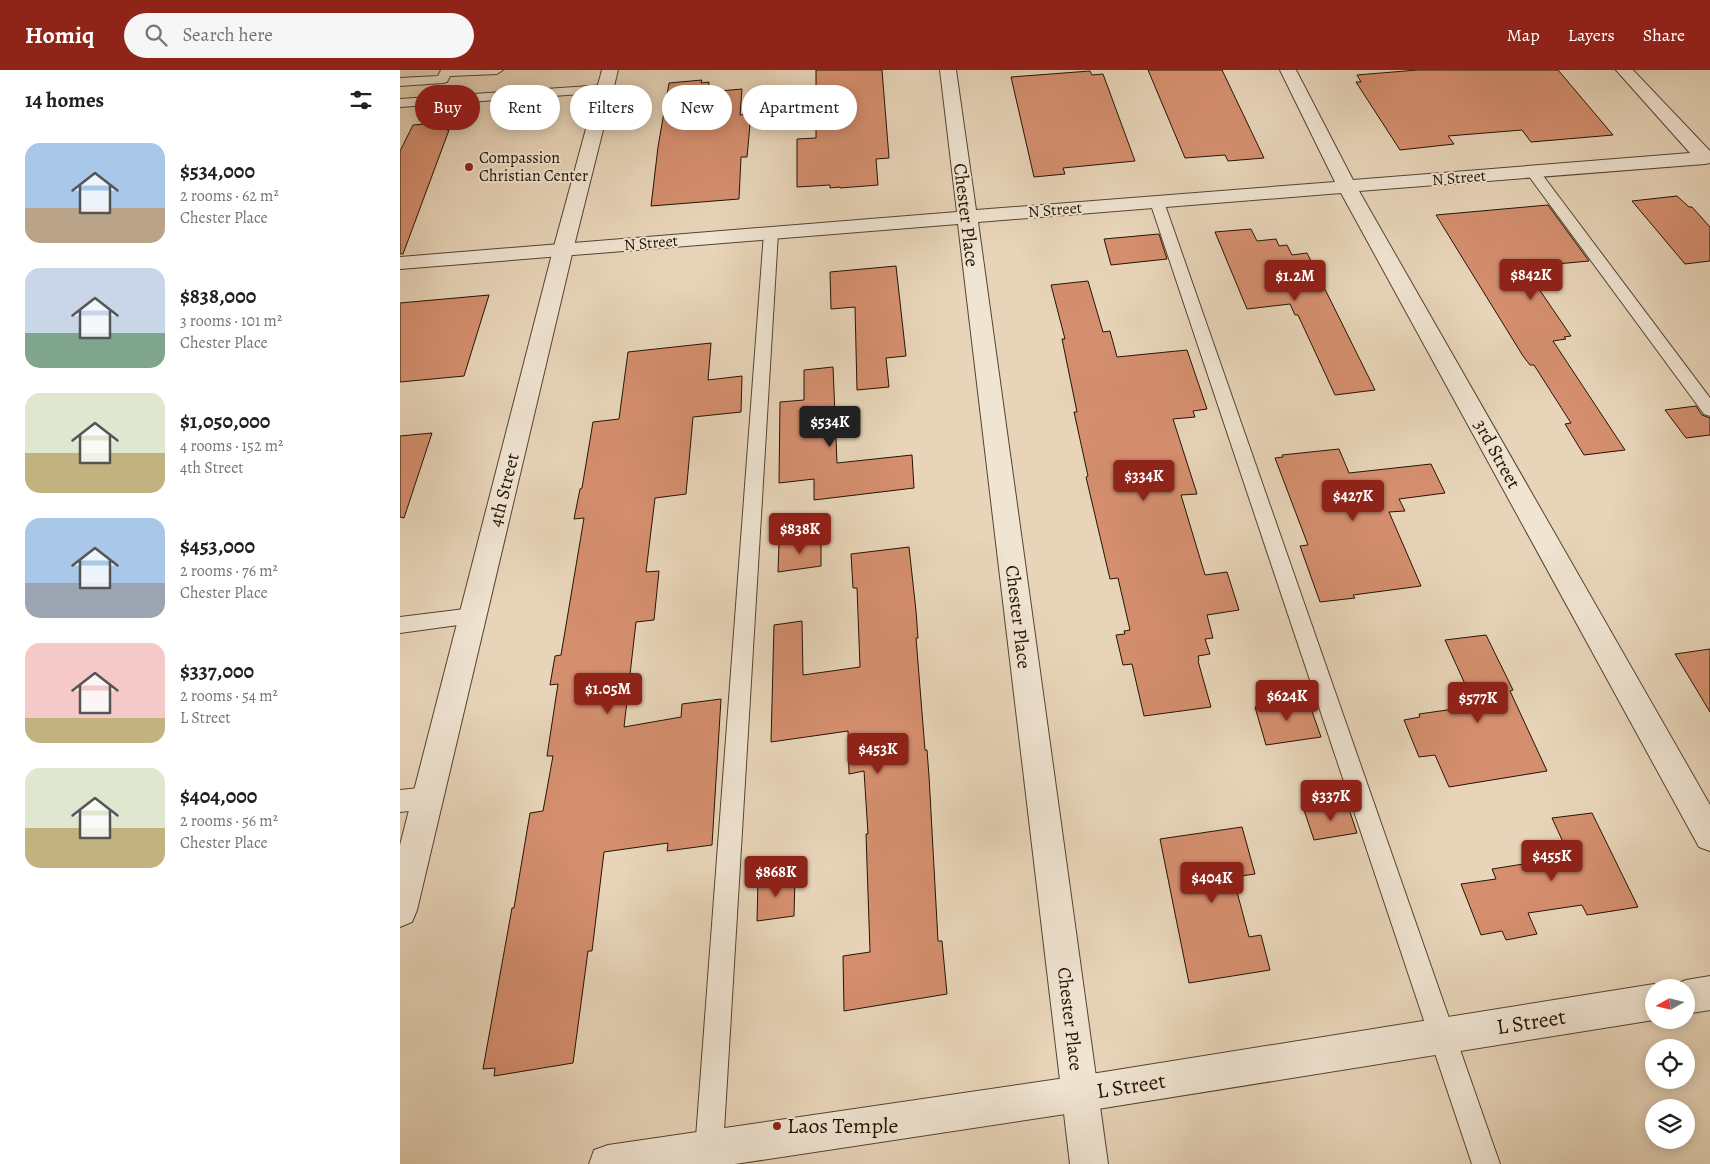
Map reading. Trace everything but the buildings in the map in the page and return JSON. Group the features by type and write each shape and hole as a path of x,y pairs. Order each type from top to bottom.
{"street":[{"name":"Chester Place","path":"948,70 1089,1164"},
{"name":"3rd Street","path":"1288,70 1347,187 1710,836"},
{"path":"1624,70 1707,157"},
{"name":"4th Street","path":"400,910 563,250 607,80"},
{"name":"N Street","path":"400,263 1707,157"},
{"path":"1695,996 1710,993"},
{"name":"L Street","path":"608,1164 709,1156 1079,1094 1645,1003"}],"lane":[{"path":"400,82 446,74 497,70"},
{"path":"480,95 607,80"},
{"path":"400,103 415,102"},
{"path":"1534,172 1710,410"},
{"path":"1157,202 1486,1164"},
{"path":"709,1156 771,233"},
{"path":"400,625 473,616"},
{"path":"400,801 428,798"}],"place":[{"name":"Compassion Christian Center","path":"469,167"},
{"name":"Laos Temple","path":"777,1126"}]}
